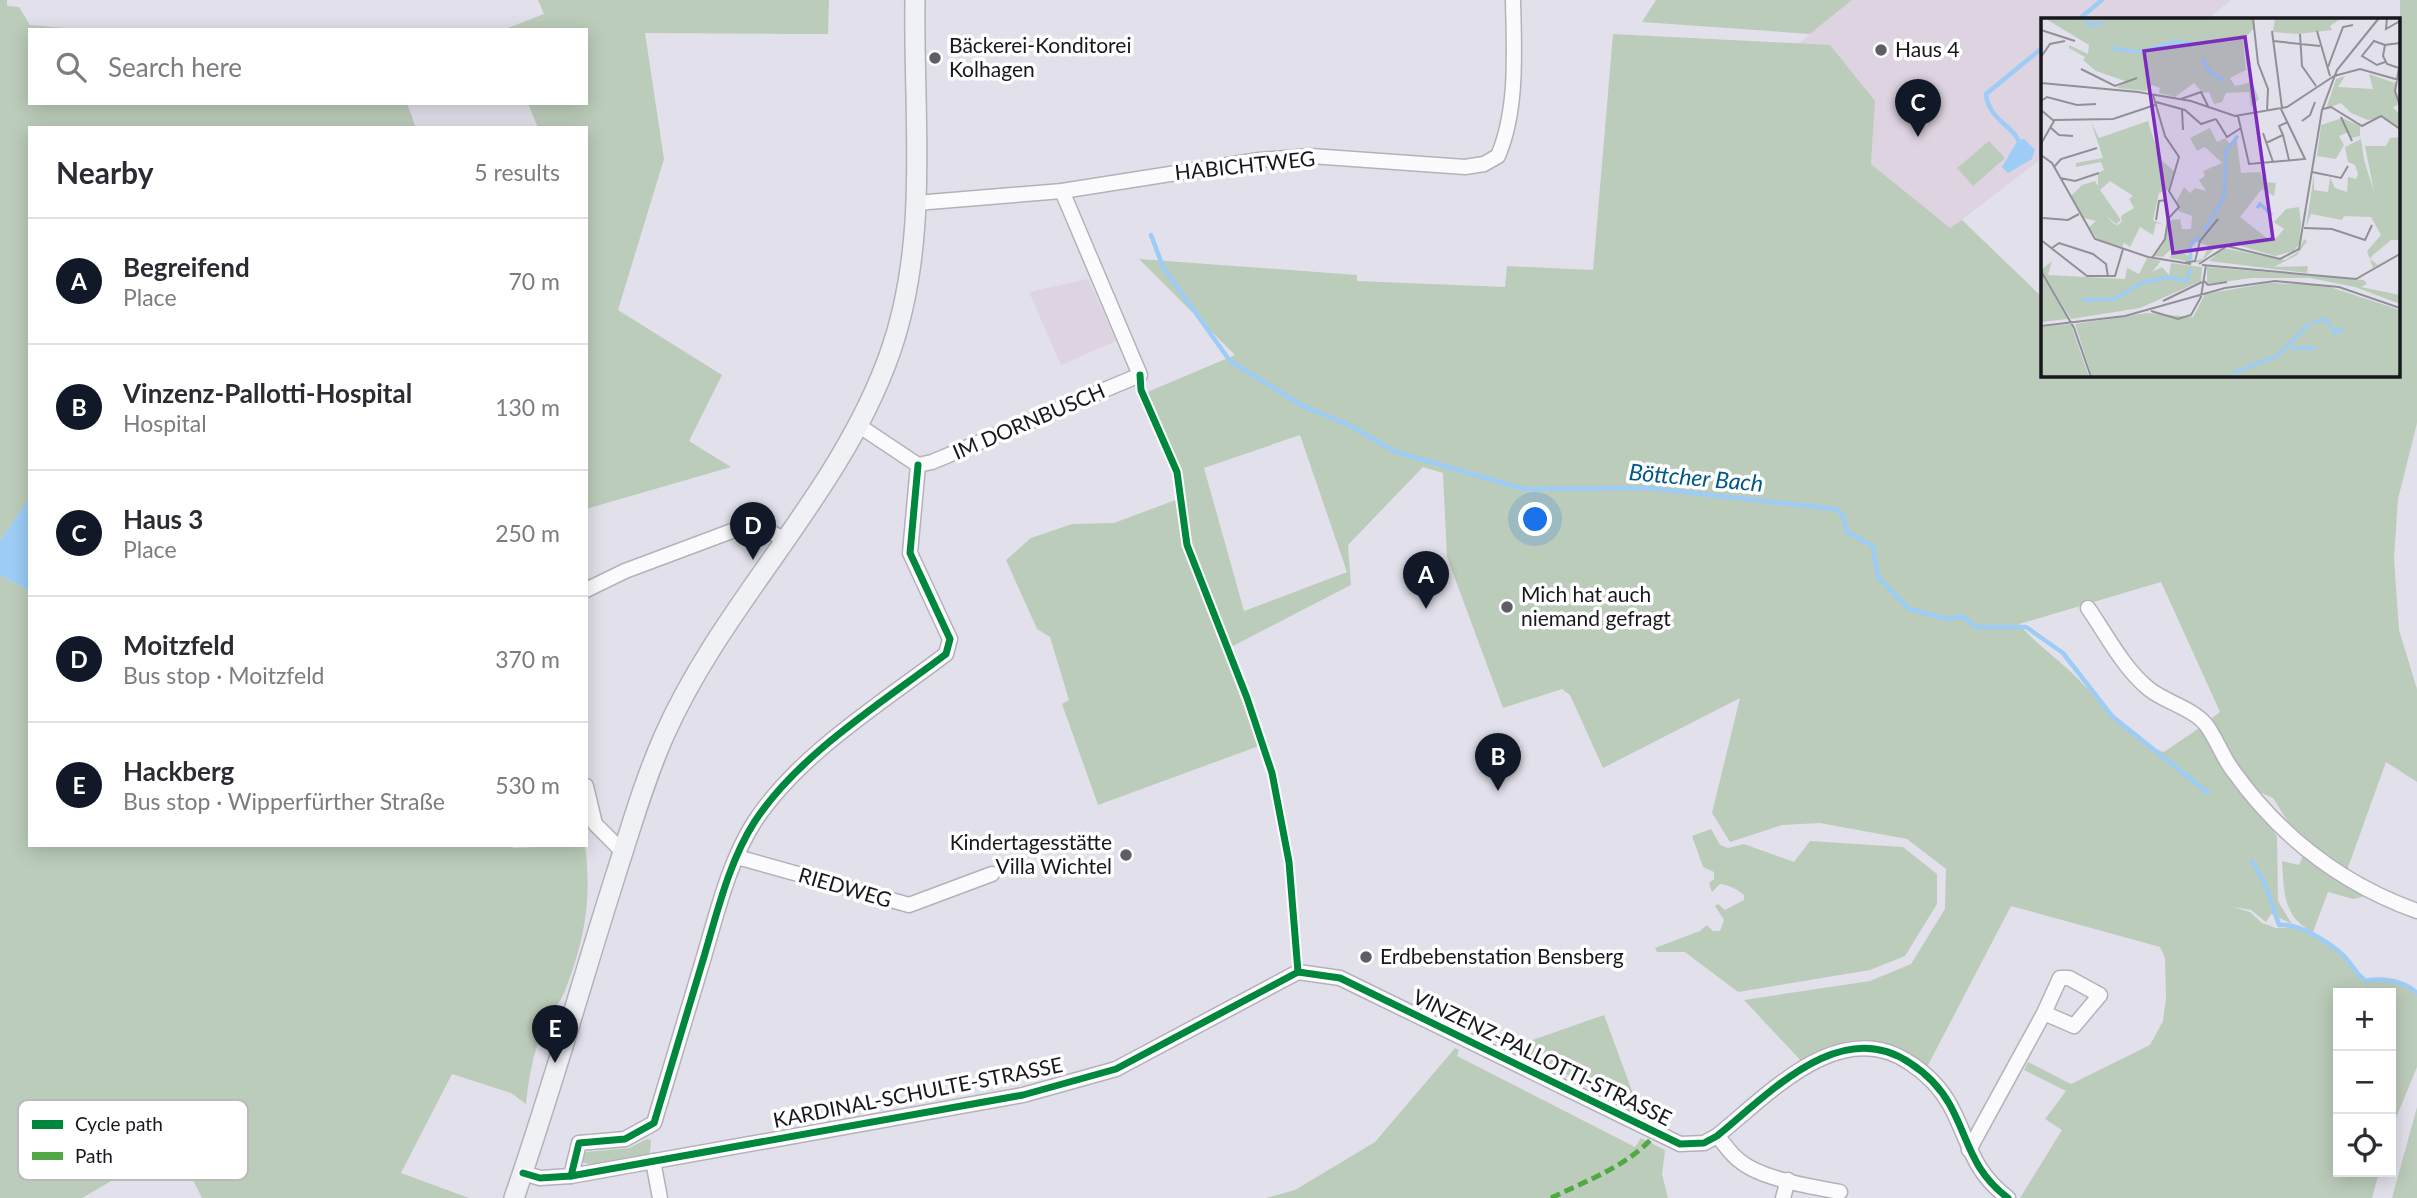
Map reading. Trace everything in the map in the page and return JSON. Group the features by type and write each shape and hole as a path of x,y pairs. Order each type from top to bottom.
{"main road":[{"path":"514,1198 623,852 664,736 735,611 785,540 858,425 890,354 914,246 915,0"}],"street":[{"name":"HABICHTWEG","path":"916,203 1062,191 1259,160 1311,156 1465,167 1484,164 1498,156 1506,138 1514,50 1513,0"},
{"name":"IM DORNBUSCH","path":"918,465 932,462 1140,375 1062,191"},
{"path":"572,1176 579,1143 625,1139 653,1123 737,857 755,822 786,781 946,653 950,639 911,554 914,484 918,465 858,425"},
{"path":"588,589 625,571 748,525 758,525 785,540"},
{"path":"2088,608 2147,688 2206,723 2232,769 2291,837 2316,859 2343,875 2389,901 2417,911"},
{"path":"588,796 594,824 623,852"},
{"name":"RIEDWEG","path":"737,857 909,905 992,874"},
{"name":"KARDINAL-SCHULTE-STRASSE","path":"523,1173 540,1178 572,1176 1023,1095 1116,1069 1298,972"},
{"name":"VINZENZ-PALLOTTI-STRASSE","path":"1298,972 1340,978 1668,1140 1691,1145 1717,1136 1822,1056 1866,1048 1894,1054 1927,1074 1950,1105 1976,1165 2008,1198"},
{"path":"1969,1150 2045,1013"},
{"path":"1717,1136 1740,1162 1788,1180 1840,1192"},
{"path":"653,1161 660,1198"},
{"path":"1783,1198 1788,1180"}],"shaded area":[{"path":"1852,0 2231,0 2209,18 2041,18 2041,159 1950,229 1871,164 1875,101 1798,44"},
{"path":"1088,279 1116,341 1061,365 1029,292"}],"green space":[{"path":"0,0 7,0 7,6 19,7 30,25 65,28 28,28 28,105 408,105 415,126 28,126 28,500 0,541"},
{"path":"538,0 829,0 828,34 645,33 664,159 618,310 722,375 689,441 731,467 588,508 588,126 537,126 529,105 588,105 588,28 508,28 544,14"},
{"path":"1656,0 1852,0 1810,34 1642,22"},
{"path":"2400,0 2417,0 2417,423 2398,499 2394,558 2399,630 2417,689 2417,782 2386,762 2346,873 2292,828 2273,798 2257,791 2232,761 2208,721 2220,712 2161,582 2019,624 2086,686 2115,719 2150,746 2164,752 2202,726 2233,779 2277,836 2278,901 2292,924 2271,914 2266,922 2251,910 2233,907 2250,912 2262,923 2276,928 2299,927 2319,937 2345,954 2363,981 2399,983 2417,995 2417,1067 2396,1118 2396,988 2333,988 2333,1177 2378,1177 2372,1198 2020,1198 2062,1130 2045,1119 2066,1091 2024,1070 2028,1062 2071,1084 2150,1045 2163,1021 2166,998 2165,958 2160,947 2011,906 1927,1067 1896,1048 1865,1040 1834,1045 1802,1062 1744,1000 1870,981 1911,964 1945,909 1946,869 1907,839 1820,823 1782,825 1730,842 1712,813 1740,698 1603,768 1570,695 1562,689 1503,708 1447,557 1443,473 1423,467 1348,545 1351,585 1231,647 1190,540 1180,470 1145,393 1235,355 1139,259 1357,275 1357,281 1505,287 1507,266 1593,270 1613,34 1830,45 1875,101 1871,164 1950,228 1962,220 2041,296 2041,376 2400,376","holes":["1300,435 1347,572 1244,611 1204,468"]},
{"path":"1989,141 2005,158 1973,186 1957,168"},
{"path":"1178,499 1188,559 1259,746 1098,805 1062,704 1069,700 1050,637 1037,629 1006,560 1031,538 1072,524 1114,523"},
{"path":"0,575 28,590 28,847 585,847 588,883 582,935 573,970 535,1051 526,1104 511,1093 452,1074 401,1173 469,1198 202,1198 193,1180 248,1180 248,1100 18,1100 18,1180 113,1180 82,1198 0,1198"},
{"path":"1711,829 1720,845 1728,848 1744,844 1794,862 1810,841 1903,847 1937,874 1937,904 1905,956 1870,970 1738,992 1685,952 1657,952 1655,948 1700,931 1707,925 1713,931 1720,931 1724,920 1715,906 1718,904 1725,910 1744,900 1742,893 1720,884 1712,892 1709,883 1714,879 1714,872 1703,867 1692,836"},
{"path":"2303,855 2373,894 2353,899 2328,892 2313,932 2296,919 2285,893 2282,861 2299,865"},
{"path":"1604,1015 1641,1115 1591,1081 1588,1084 1517,1052 1524,1043"},
{"path":"1455,1048 1459,1050 1457,1056 1635,1147 1641,1138 1665,1150 1662,1174 1668,1198 1266,1198 1295,1190 1375,1142"},
{"path":"2417,1107 2417,1198 2392,1198"},
{"path":"647,1139 651,1140 650,1153 644,1155 604,1164 581,1161 586,1152 629,1148"}],"water":[{"path":"2024,139 2035,150 2032,159 2008,173 2002,167 2018,140"},
{"path":"28,500 28,590 0,575 0,541"}],"waterway":[{"path":"2080,18 2102,0"},
{"path":"2018,140 1991,110 1986,94 2041,49"},
{"name":"Böttcher Bach","path":"1151,235 1163,267 1230,361 1303,406 1347,424 1396,452 1524,489 1648,488 1836,509 1843,516 1847,532 1873,546 1878,577 1909,609 1947,619 1962,616 1976,627 2026,627 2063,653 2112,716 2208,793"},
{"name":"Böttcher Bach","path":"2252,861 2266,886 2279,925 2304,930 2330,945 2344,956 2366,981 2393,981 2417,993"}],"marked path":[{"path":"1551,1198 1620,1164 1655,1135"}],"cycle path":[{"path":"1140,375 1141,390 1177,472 1187,545 1247,698 1272,773 1289,862 1298,972"},
{"path":"571,1176 579,1143 625,1139 654,1123 723,894 737,856 755,821 773,797 818,751 946,654 950,639 910,553 918,465"},
{"path":"1298,972 1340,978 1680,1144 1704,1143 1717,1136 1782,1082 1806,1066 1832,1054 1857,1048 1884,1051 1910,1063 1937,1087 1950,1105 1986,1177 2008,1198"},
{"path":"523,1173 540,1178 571,1176 1023,1095 1116,1069 1298,972"}],"place":[{"name":"Haus 4","path":"1881,50"},
{"name":"Bäckerei-Konditorei Kolhagen","path":"935,58"},
{"name":"Haus 3","path":"1918,137"},
{"name":"Moitzfeld","path":"753,560"},
{"name":"Mich hat auch niemand gefragt","path":"1507,607"},
{"name":"Begreifend","path":"1426,609"},
{"name":"Vinzenz-Pallotti-Hospital","path":"1498,791"},
{"name":"Kindertagesstätte Villa Wichtel","path":"1126,855"},
{"name":"Erdbebenstation Bensberg","path":"1366,957"},
{"name":"Hackberg","path":"555,1063"}]}
